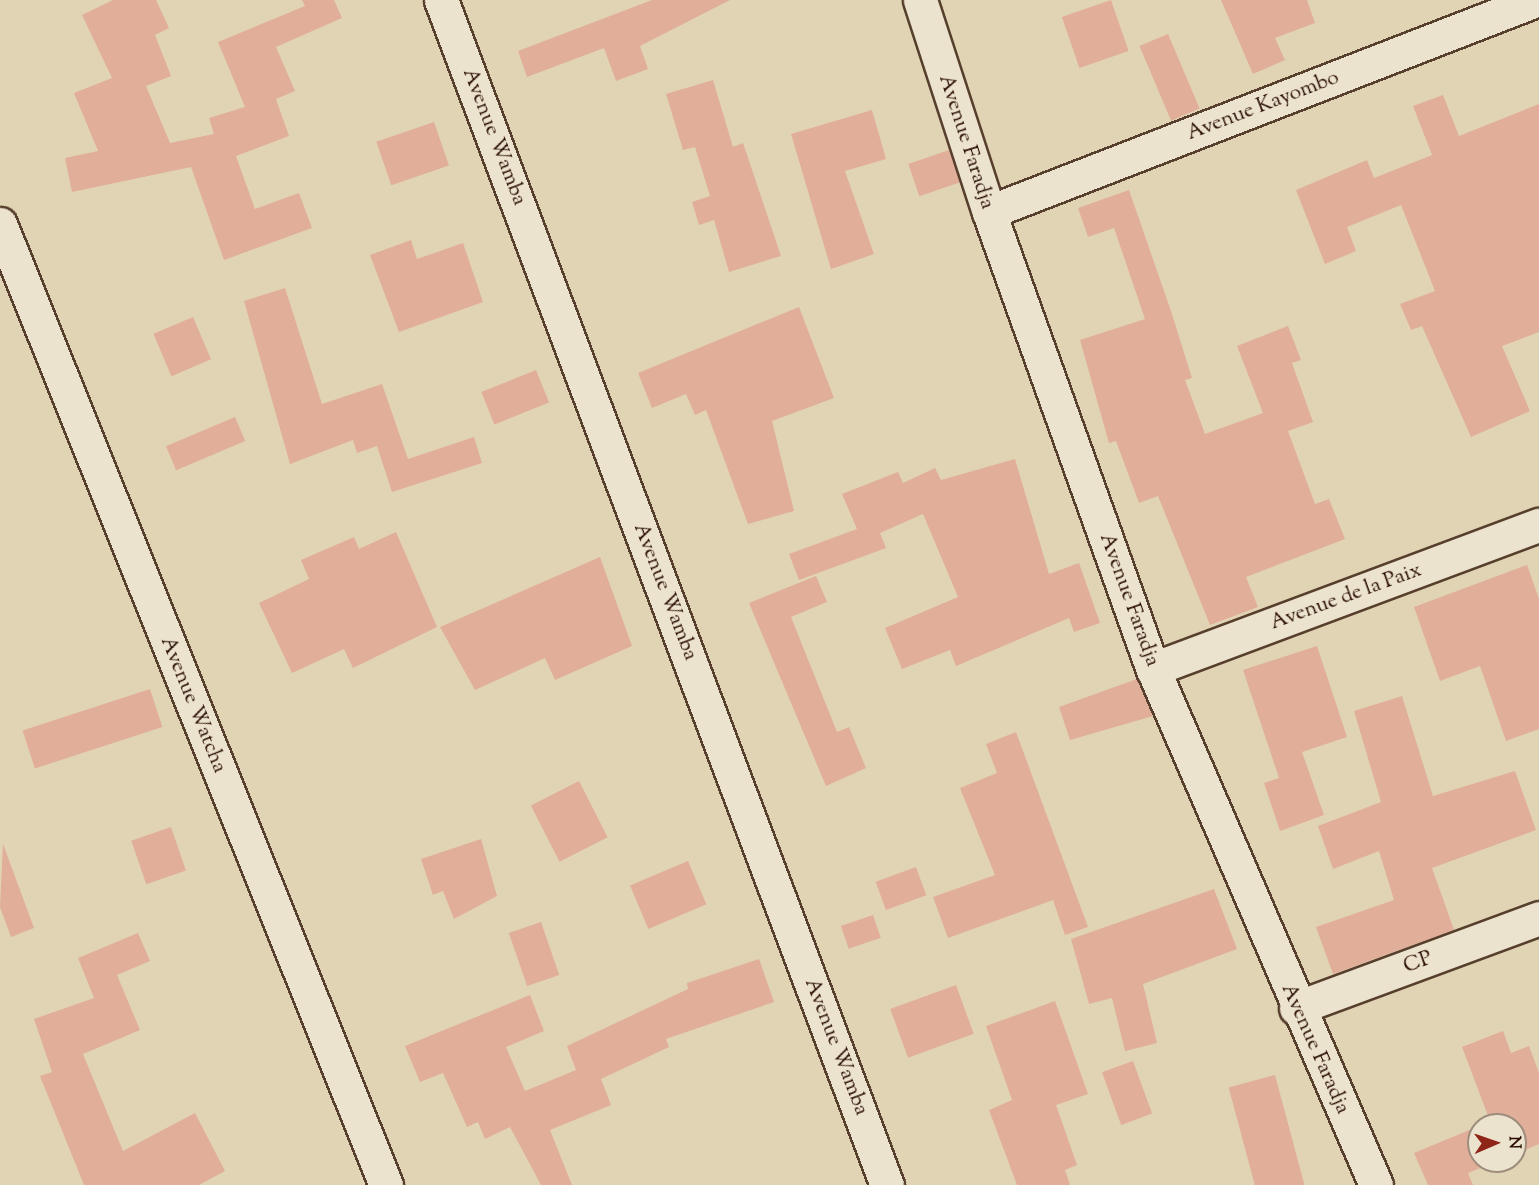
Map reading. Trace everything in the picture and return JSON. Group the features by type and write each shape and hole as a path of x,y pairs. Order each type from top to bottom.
{"street":[{"name":"Avenue Wamba","path":"441,0 888,1185"},
{"name":"Avenue Faradja","path":"920,0 989,212 1153,669 1296,1008 1376,1185"},
{"name":"Avenue Kayombo","path":"989,212 1536,0"},
{"name":"Avenue Watcha","path":"0,224 386,1185"},
{"name":"Avenue de la Paix","path":"1153,669 1539,525"},
{"name":"CP","path":"1296,1008 1539,918"}],"building":[{"path":"113,0 156,0 169,28 155,35 171,76 146,86 170,143 214,134 209,118 245,107 218,42 305,6 302,0 334,0 342,18 276,47 295,91 276,99 289,136 236,156 255,209 299,193 312,228 224,260 191,167 72,192 65,158 98,151 74,93 112,78 82,15"},
{"path":"652,0 730,0 640,46 648,69 616,81 604,48 527,77 518,51"},
{"path":"1111,0 1129,51 1079,68 1062,17"},
{"path":"1221,0 1307,0 1315,23 1275,38 1285,60 1253,74"},
{"path":"1168,34 1200,109 1171,121 1139,46"},
{"path":"713,80 733,147 743,143 781,256 729,272 714,220 699,225 692,202 710,196 695,147 683,150 666,94"},
{"path":"1443,95 1459,136 1539,104 1539,332 1502,346 1530,411 1471,437 1422,326 1411,330 1400,304 1435,291 1401,205 1347,227 1356,251 1325,264 1296,190 1367,160 1374,178 1432,155 1413,106"},
{"path":"872,110 886,159 845,171 874,254 831,269 791,134"},
{"path":"434,122 449,165 391,185 376,142"},
{"path":"949,150 960,182 919,196 908,164"},
{"path":"1129,190 1192,378 1185,380 1205,434 1263,413 1237,346 1288,326 1301,360 1292,363 1313,422 1288,431 1315,504 1329,499 1345,539 1246,577 1258,607 1210,625 1158,496 1139,503 1116,441 1109,443 1080,340 1145,319 1114,228 1088,237 1078,208"},
{"path":"411,240 417,259 463,243 483,302 399,332 370,255"},
{"path":"285,288 322,404 382,384 408,459 474,437 482,463 392,492 377,446 357,453 353,440 290,464 244,301"},
{"path":"799,307 834,398 772,421 794,511 748,524 706,410 695,415 686,394 652,408 638,373"},
{"path":"193,317 211,359 171,376 153,334"},
{"path":"536,370 549,402 494,425 481,392"},
{"path":"235,417 245,441 176,470 166,446"},
{"path":"1015,459 1049,574 1079,563 1100,623 1074,632 1069,618 956,666 950,650 902,669 885,628 958,597 923,514 880,533 886,548 799,580 789,554 857,529 842,494 898,472 903,483 935,468 941,480"},
{"path":"396,532 437,627 353,668 344,649 292,673 259,603 309,579 301,560 354,537 359,549"},
{"path":"600,557 632,646 555,680 545,658 475,690 440,627"},
{"path":"1527,565 1539,599 1539,729 1506,741 1480,666 1440,681 1414,607"},
{"path":"816,576 827,602 791,617 837,732 849,727 866,768 826,786 749,603"},
{"path":"1317,646 1347,737 1302,752 1324,815 1280,831 1264,783 1279,778 1243,670"},
{"path":"1137,679 1153,716 1070,740 1059,707"},
{"path":"150,689 162,727 35,768 23,730"},
{"path":"1402,696 1433,796 1515,771 1536,830 1432,868 1454,930 1333,974 1316,927 1394,900 1379,851 1333,869 1318,826 1381,802 1354,711"},
{"path":"1016,732 1088,927 1065,935 1053,900 948,938 933,897 995,875 960,788 997,773 986,744"},
{"path":"579,781 608,837 559,862 531,806"},
{"path":"171,827 186,870 146,884 131,841"},
{"path":"481,839 497,896 454,919 443,891 433,895 421,859"},
{"path":"3,844 34,928 11,937 0,907"},
{"path":"688,861 706,904 648,929 630,886"},
{"path":"916,867 926,895 886,910 876,882"},
{"path":"1214,889 1237,949 1143,984 1157,1043 1125,1051 1112,998 1089,1004 1071,939"},
{"path":"873,915 881,938 849,949 841,926"},
{"path":"541,922 559,975 527,986 509,933"},
{"path":"138,933 150,961 117,975 140,1030 83,1054 123,1151 195,1113 225,1171 199,1185 84,1185 40,1076 52,1072 34,1019 94,998 78,958"},
{"path":"759,959 774,1002 666,1039 669,1047 601,1079 611,1105 550,1130 572,1185 541,1185 510,1127 485,1139 478,1122 467,1127 443,1073 420,1082 405,1046 530,995 544,1031 506,1047 525,1091 576,1070 567,1046 688,989 687,983"},
{"path":"956,985 974,1034 908,1058 890,1009"},
{"path":"1055,1001 1088,1094 1056,1105 1077,1165 1065,1170 1070,1185 1017,1185 989,1110 1012,1100 986,1026"},
{"path":"1503,1031 1511,1053 1529,1046 1539,1073 1539,1144 1527,1149 1527,1113 1487,1113 1462,1047"},
{"path":"1133,1061 1152,1114 1121,1125 1102,1072"},
{"path":"1275,1075 1304,1185 1255,1185 1229,1087"},
{"path":"1467,1131 1467,1173 1473,1185 1428,1185 1414,1153"}]}
